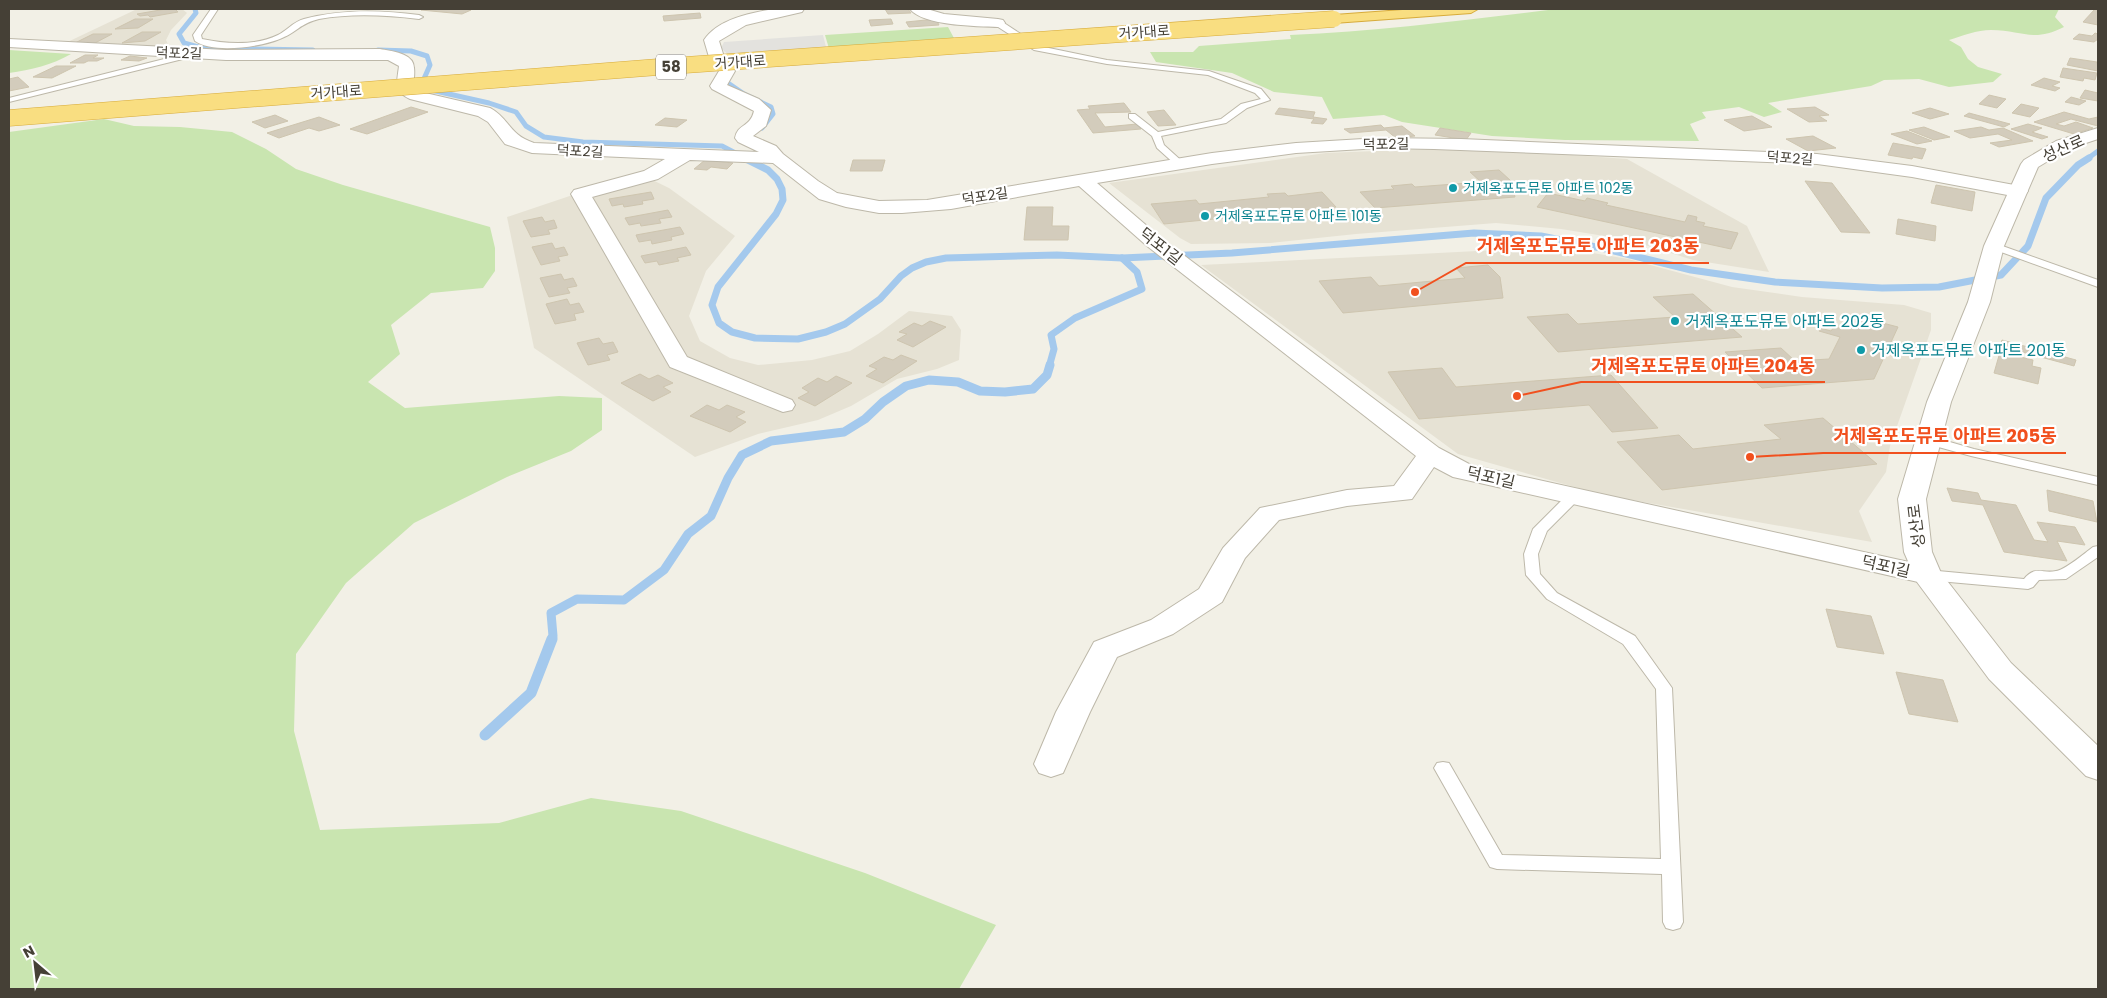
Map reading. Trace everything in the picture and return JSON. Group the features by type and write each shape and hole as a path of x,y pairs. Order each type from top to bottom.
{"highway":[{"name":"거가대로","path":"9,118 1155,31 1330,16 1374,9"},
{"name":"거가대로","path":"9,107 1147,22 1471,9"}],"street":[{"path":"776,158 770,150 744,138 745,133 760,122 762,110 758,105 735,97 718,86 727,71 718,62 711,40 723,29 744,20 798,9"},
{"path":"917,9 921,12 942,17 998,23"},
{"name":"덕포2길","path":"9,43 196,53 235,50 395,56 403,60 407,65 406,91 416,96 484,112 494,117 507,137 516,143 532,148 776,158 793,168 814,188 828,196 858,204 882,207 939,203 1260,152 1328,145 1465,144 1761,156 1840,162 1979,182 2018,191"},
{"name":"성산로","path":"2094,137 2062,145 2030,164 1994,246 1979,302 1939,402 1912,499 1918,552 1927,575 2000,672 2098,767"},
{"path":"684,155 651,175 580,194 678,362 783,406"},
{"name":"덕포1길","path":"1083,180 1154,242 1430,454 1462,471 1927,575"},
{"path":"1051,764 1073,712 1105,650 1162,627 1211,596 1233,554 1270,514 1347,498 1402,493 1430,454"}],"lane":[{"path":"214,9 197,35 199,41 235,50 278,38 290,31 295,24 314,19 370,12 419,17"},
{"path":"998,23 1037,48 1107,62 1209,73 1258,91 1266,100 1244,106 1223,121 1156,134"},
{"path":"9,100 196,53"},
{"path":"1132,116 1156,134 1160,146 1180,164"},
{"path":"1994,246 2098,284"},
{"path":"1929,440 1971,452 2098,481"},
{"path":"1575,495 1540,529 1532,554 1533,575 1552,596 1629,640 1664,688 1673,922"},
{"path":"1927,575 2028,584 2036,575 2061,576 2098,550"},
{"path":"1443,768 1497,862 1671,867"}],"shaded area":[{"path":"137,9 182,9 187,13 171,30 166,40 172,53 57,47"},
{"path":"823,35 830,63 743,69 721,48 724,42"},
{"path":"1426,149 1505,150 1627,159 1747,226 1769,272 1693,260 1629,240 1561,229 1496,223 1270,243 1191,244 1180,238 1109,183 1326,153"},
{"path":"638,173 669,188 735,236 706,271 689,316 700,341 730,358 758,365 812,360 850,351 878,334 909,311 952,316 961,330 959,360 937,369 897,379 851,406 818,420 758,434 695,457 534,348 507,217"},
{"path":"1558,247 1628,259 1732,287 1802,297 1904,305 1931,313 1931,330 1890,446 1886,472 1859,511 1872,542 1603,495 1458,454 1201,265"}],"green space":[{"path":"1556,9 2059,9 2055,17 2064,27 2053,32 2035,35 1986,30 1949,40 1961,47 1968,59 1978,67 2002,74 1993,82 1949,87 1919,79 1884,80 1871,86 1768,103 1782,112 1764,117 1739,107 1702,112 1706,118 1690,124 1699,141 1565,140 1492,136 1402,122 1384,115 1333,119 1322,97 1274,92 1232,73 1156,62 1150,52 1193,52 1199,46 1291,39 1290,35 1390,28"},
{"path":"948,27 962,53 833,62 825,35"},
{"path":"9,50 71,54 41,66 9,73"},
{"path":"104,119 134,126 180,127 232,132 266,149 296,169 343,185 490,227 495,248 495,271 483,288 431,293 391,325 400,354 368,382 405,408 559,396 602,398 602,430 571,451 507,477 414,523 346,583 296,654 294,731 320,830 499,823 591,798 681,811 865,873 996,925 959,989 9,989 9,132"}],"building":[{"path":"175,9 178,12 150,17 137,14"},
{"path":"885,9 908,9 911,13 888,14"},
{"path":"2095,9 2098,9 2098,25 2083,22"},
{"path":"421,10 471,10 462,14"},
{"path":"700,13 701,18 664,21 663,16"},
{"path":"135,19 153,19 138,28 115,29"},
{"path":"891,19 893,24 871,26 869,20"},
{"path":"936,19 939,25 909,27 906,22"},
{"path":"142,32 161,32 145,41 122,43"},
{"path":"2095,33 2098,34 2098,39 2094,42 2073,39 2079,34 2092,36"},
{"path":"93,34 112,34 95,43 71,45"},
{"path":"85,55 98,55 93,58 104,58 84,63 70,63"},
{"path":"130,56 147,58 139,61 121,60"},
{"path":"2070,58 2097,62 2098,71 2067,65"},
{"path":"56,66 76,66 52,78 33,77"},
{"path":"2063,68 2097,73 2095,80 2084,78 2083,81 2060,77"},
{"path":"18,77 29,87 9,91 9,79"},
{"path":"2044,78 2060,82 2052,86 2060,88 2055,91 2031,85"},
{"path":"2085,90 2098,93 2098,101 2080,98"},
{"path":"1989,95 2006,99 1997,108 1979,104"},
{"path":"2071,97 2086,101 2079,105 2065,102"},
{"path":"1124,103 1131,112 1095,113 1105,127 1137,124 1141,129 1093,133 1077,110 1090,109 1088,106"},
{"path":"2021,104 2039,108 2030,117 2012,113"},
{"path":"411,107 428,112 367,134 350,129"},
{"path":"1815,107 1829,115 1819,116 1827,121 1809,122 1787,109"},
{"path":"1279,108 1315,112 1313,117 1327,119 1323,124 1311,123 1314,119 1275,114"},
{"path":"1930,108 1949,114 1930,119 1912,113"},
{"path":"1164,110 1176,125 1158,126 1147,112"},
{"path":"2064,112 2089,119 2098,117 2098,126 2071,119 2056,124 2064,126 2076,122 2093,128 2074,134 2034,122"},
{"path":"1969,113 2010,124 2004,127 1964,116"},
{"path":"275,115 288,121 265,128 252,122"},
{"path":"1752,116 1772,127 1744,131 1724,120"},
{"path":"319,117 340,125 319,131 309,128 279,138 267,133"},
{"path":"665,118 687,120 677,127 655,125"},
{"path":"2028,124 2042,128 2032,132 2048,137 2042,139 2011,129"},
{"path":"1381,125 1384,128 1402,126 1415,136 1396,138 1386,130 1350,133 1344,129"},
{"path":"1924,127 1950,137 1934,140 1909,130"},
{"path":"1981,127 1989,130 2003,128 2033,141 1999,147 1990,143 2012,140 1998,134 1970,138 1954,131"},
{"path":"1440,128 1471,133 1466,140 1435,135"},
{"path":"1907,131 1932,141 1917,144 1891,134"},
{"path":"1813,136 1836,148 1808,151 1786,139"},
{"path":"1893,143 1926,149 1922,159 1888,155"},
{"path":"705,160 733,163 727,169 711,167 707,170 694,169"},
{"path":"853,160 885,160 882,171 850,171"},
{"name":"거제옥포도뮤토 아파트 102동","path":"1499,170 1511,181 1515,197 1375,208 1360,192 1394,189 1391,186 1412,184 1415,187 1481,182 1470,172"},
{"path":"1805,181 1832,183 1870,233 1841,232"},
{"path":"1936,185 1975,192 1972,211 1931,203"},
{"path":"651,192 654,199 642,201 643,204 624,207 623,204 612,206 609,199"},
{"name":"거제옥포도뮤토 아파트 101동","path":"1322,192 1336,207 1164,224 1151,204 1196,200 1199,204 1269,197 1267,194 1285,193 1288,196"},
{"path":"1548,193 1585,201 1587,198 1608,203 1606,205 1685,222 1688,215 1697,217 1696,221 1705,223 1703,226 1738,233 1731,249 1537,207"},
{"path":"1027,207 1053,207 1052,226 1069,226 1068,240 1024,240"},
{"path":"668,210 672,217 659,219 661,223 641,226 640,223 629,225 625,218"},
{"path":"542,217 545,222 554,220 557,228 548,230 550,234 531,237 523,221"},
{"path":"1898,219 1936,226 1935,241 1896,234"},
{"path":"680,227 684,234 671,237 672,240 652,244 651,240 639,242 636,235"},
{"path":"552,243 555,249 564,247 568,255 558,257 560,261 541,265 532,247"},
{"path":"686,247 691,255 677,258 679,261 659,265 657,261 645,263 641,256"},
{"path":"1488,265 1500,277 1503,298 1343,313 1319,281 1371,277 1379,286 1465,278 1456,268"},
{"path":"561,274 564,280 573,278 577,286 567,288 570,293 549,297 540,278"},
{"name":"거제옥포도뮤토 아파트 202동","path":"1693,294 1742,337 1558,352 1527,317 1568,314 1578,324 1675,317 1653,297"},
{"path":"567,299 570,305 579,303 584,312 574,314 576,320 555,324 546,304"},
{"name":"거제옥포도뮤토 아파트 201동","path":"1852,315 1898,327 1874,379 1762,388 1725,352 1781,348 1795,361 1829,359 1840,337 1819,331 1820,328 1831,331 1834,327 1844,329"},
{"path":"930,321 946,327 913,347 897,340 907,334 899,332 914,323 922,326"},
{"path":"599,338 603,344 613,342 618,352 607,355 610,360 588,365 577,343"},
{"path":"2002,340 2076,360 2074,366 2000,346"},
{"path":"2000,352 2033,360 2032,366 2041,368 2038,384 1994,373"},
{"path":"901,355 917,361 883,383 866,376 877,369 869,366 884,357 893,360"},
{"path":"1442,368 1456,387 1611,375 1658,428 1612,432 1589,405 1419,419 1388,372"},
{"path":"640,374 649,379 658,375 673,383 663,387 671,392 653,401 621,383"},
{"path":"836,376 852,383 815,406 798,398 809,392 802,388 818,378 827,382"},
{"path":"707,405 719,410 727,405 745,412 736,417 746,422 730,432 690,416"},
{"path":"1823,418 1877,464 1662,490 1617,442 1679,435 1693,449 1781,439 1764,425"},
{"path":"1947,488 1978,493 1981,500 2016,505 2034,540 2048,542 2037,522 2075,527 2085,545 2057,541 2067,561 2004,552 1983,505 1952,501"},
{"path":"2047,490 2093,501 2097,522 2049,511"},
{"path":"1826,609 1871,616 1884,654 1837,647"},
{"path":"1896,672 1943,680 1958,722 1909,714"}],"waterway":[{"path":"195,9 196,13 179,34 184,43 202,48 313,50"},
{"path":"378,50 411,51 427,56 430,65 423,81 431,90 489,103 516,112 526,126 544,137 583,142 722,146 747,159"},
{"path":"728,83 744,94 771,107 773,114 762,128"},
{"path":"2087,159 2098,151"},
{"path":"744,158 768,170 777,179 782,189 783,200 776,214 718,287 712,305 719,323 732,332 755,338 798,339 826,332 845,324 880,299 901,276 912,268 926,262 946,258 1057,255 1122,258"},
{"path":"1122,258 1232,253 1474,233 1541,236 1606,249 1691,270 1775,282 1882,288 1939,287 2001,275 2028,246 2046,198 2078,165 2089,158"},
{"path":"1049,367 1054,349 1051,335 1075,318 1142,289 1137,272 1122,258"},
{"path":"552,640 551,613 577,599 624,600 664,570 688,534 711,516 728,478 742,455 771,441 844,432 865,419 883,402 906,386 929,380 958,382 980,391 1005,392 1033,389 1047,375 1050,365"},
{"path":"485,735 531,693 552,639"}],"place":[{"name":"거제옥포도뮤토 아파트 102동","path":"1453,188"},
{"name":"거제옥포도뮤토 아파트 101동","path":"1205,216"},
{"name":"거제옥포도뮤토 아파트 203동","path":"1415,292"},
{"name":"거제옥포도뮤토 아파트 202동","path":"1675,321"},
{"name":"거제옥포도뮤토 아파트 201동","path":"1861,350"},
{"name":"거제옥포도뮤토 아파트 204동","path":"1517,396"},
{"name":"거제옥포도뮤토 아파트 205동","path":"1750,457"}]}
